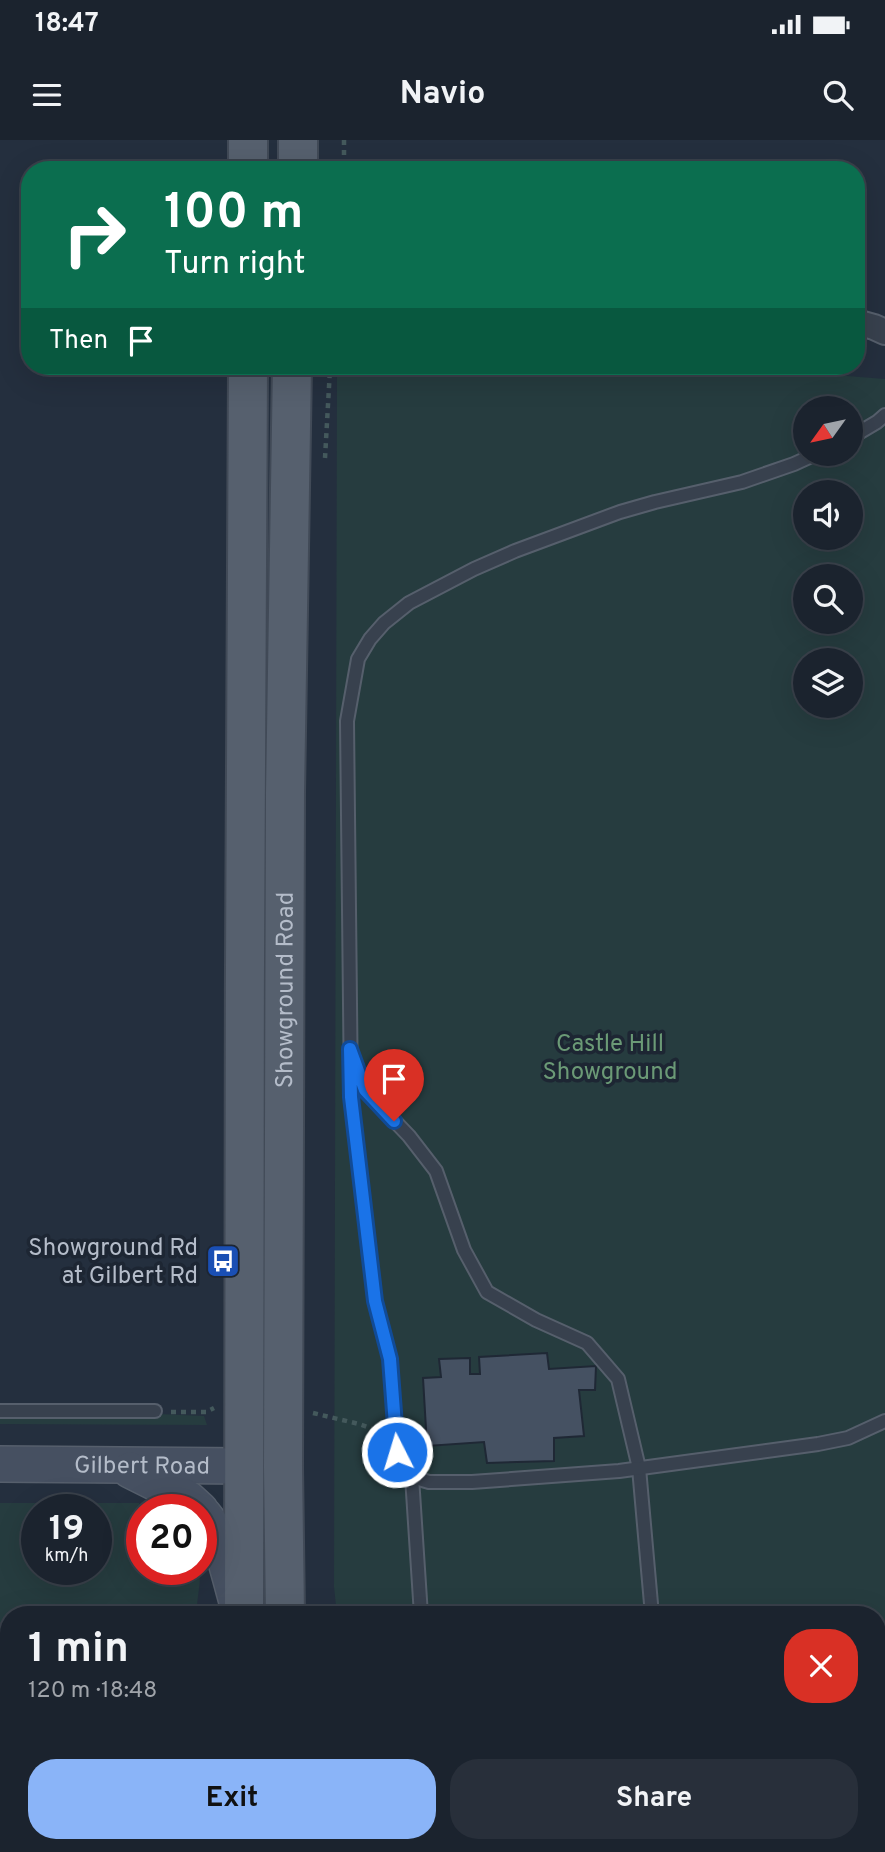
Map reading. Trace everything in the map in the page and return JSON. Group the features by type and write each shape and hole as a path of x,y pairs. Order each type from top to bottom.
{"main road":[{"path":"248,140 248,161"},
{"path":"298,140 298,161"},
{"name":"Showground Road","path":"242,1606 248,375"},
{"name":"Showground Road","path":"285,1606 285,793 292,375"},
{"name":"Gilbert Road","path":"0,1464 283,1466"},
{"path":"122,1466 178,1494"},
{"path":"217,1536 239,1606"}],"street":[{"path":"865,324 885,332"}],"lane":[{"path":"863,430 885,415"},
{"path":"420,1606 412,1477 397,1452 390,1359 375,1301 351,1097 346,721 358,659 384,623 408,603 474,569 620,512 742,482 793,464"},
{"path":"350,1049 365,1090 409,1136 436,1171 464,1250 487,1292 536,1320 587,1343 618,1378 639,1468 651,1606"},
{"path":"0,1411 155,1411"},
{"path":"412,1477 429,1482 472,1482 639,1468 818,1444 848,1438 885,1421"}],"path":[{"path":"344,140 344,161"},
{"path":"155,1411 206,1412 216,1407"},
{"path":"312,1412 396,1437"}],"green space":[{"name":"Castle Hill Showground","path":"337,375 834,375 885,379 885,1606 336,1606"},
{"path":"157,1414 204,1416 207,1425 0,1424 0,1416 157,1418"},
{"path":"0,1503 21,1503 21,1585 112,1585 112,1503 126,1503 126,1585 199,1585 197,1606 0,1606"}],"building":[{"path":"547,1353 549,1369 596,1366 595,1390 579,1390 584,1436 554,1438 554,1461 487,1463 484,1442 427,1446 423,1378 441,1377 439,1359 470,1358 470,1374 480,1374 479,1357"}],"place":[{"name":"Showground Rd at Gilbert Rd","path":"223,1261"}],"route":[{"path":"394,1121 365,1090 350,1049 351,1097 375,1301 390,1359 397,1452"}]}
